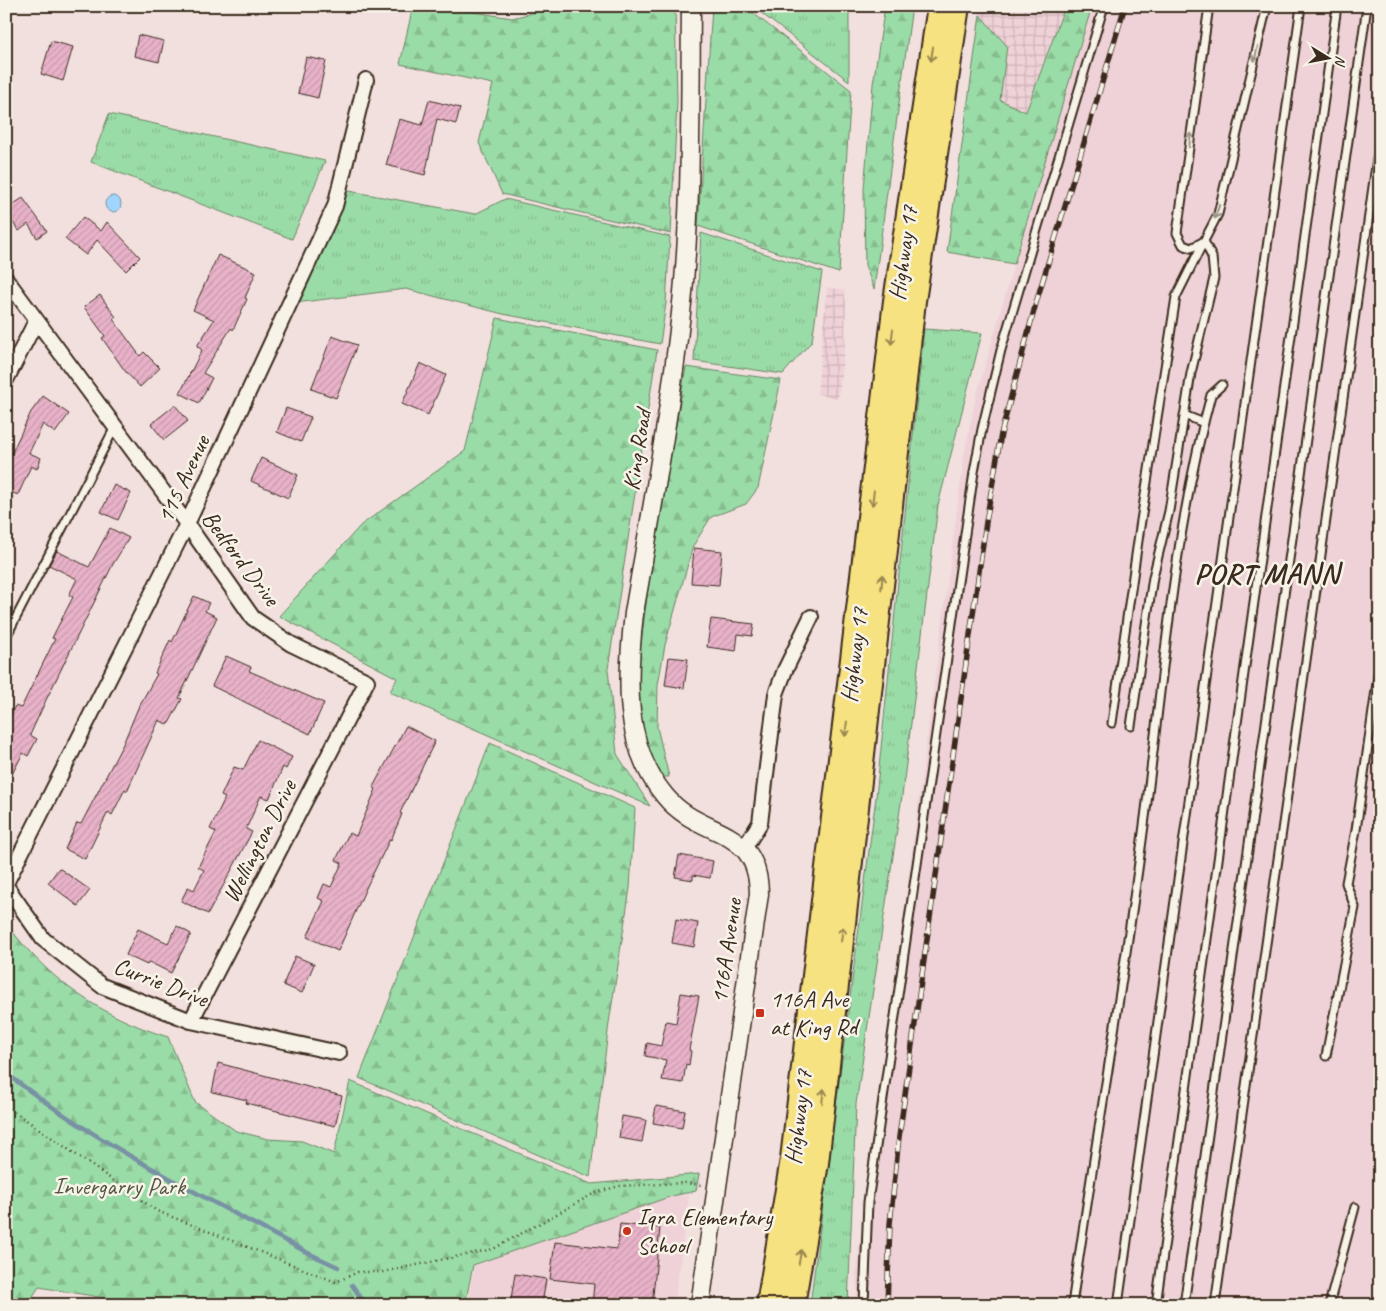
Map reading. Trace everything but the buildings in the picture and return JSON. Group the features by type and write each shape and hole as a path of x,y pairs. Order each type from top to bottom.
{"highway":[{"name":"Highway 17","path":"769,1305 794,1149 896,301 940,6"},
{"name":"Highway 17","path":"792,1305 816,1163 913,301 957,6"}],"street":[{"name":"King Road","path":"691,6 691,112 681,311 670,395 634,613 630,697 634,735 649,773 662,792 683,814 745,847"},
{"name":"115 Avenue","path":"6,885 187,524 335,206 366,80"},
{"name":"Bedford Drive","path":"6,279 187,524 253,618 291,644 367,681"},
{"path":"6,380 36,321"},
{"path":"745,847 760,823 776,694 785,670 811,617"},
{"name":"Wellington Drive","path":"192,1022 367,681"},
{"name":"116A Avenue","path":"700,1305 759,894 759,876 745,847"},
{"name":"Currie Drive","path":"6,885 43,940 102,986 192,1022 339,1053"}],"lane":[{"path":"864,1305 868,1202 974,472 1001,350 1104,6"},
{"path":"1204,241 1191,248 1183,245 1177,233 1209,6"},
{"path":"1112,723 1176,297 1218,214 1266,6"},
{"path":"1118,1305 1301,6"},
{"path":"1156,1305 1337,6"},
{"path":"1184,1305 1367,6"},
{"path":"1215,1305 1380,137"},
{"path":"1131,726 1153,577 1169,511 1191,373 1214,278 1212,257 1204,241"},
{"path":"1072,1305 1147,803 1163,660 1188,502 1211,395 1222,385"},
{"path":"1184,415 1204,423"},
{"path":"6,637 115,427"},
{"path":"1326,1056 1355,907 1352,892 1346,883 1356,830 1380,662"},
{"path":"1329,1305 1355,1207"}],"path":[{"path":"6,1106 157,1211 336,1282 358,1272 383,1272 493,1249 595,1193 611,1188 685,1183 700,1185"}],"shaded area":[{"path":"981,6 1065,6 1026,112 1000,100 1007,46 980,15"},
{"path":"1092,6 1380,6 1380,1305 857,1305 856,1274 965,449 976,397 1014,264"},
{"path":"827,287 844,290 846,303 845,343 838,399 817,394"},
{"name":"Iqra Elementary School","path":"668,1195 689,1196 674,1305 467,1305 474,1266"}],"green space":[{"path":"413,6 436,6 512,18 561,6 675,6 677,101 671,234 502,194 479,143 493,84 400,64"},
{"path":"712,6 744,6 851,90 839,273 698,226"},
{"path":"752,6 849,6 849,81"},
{"path":"885,6 912,6 874,289 865,265 864,189 873,84"},
{"path":"1065,6 1092,6 1014,264 947,252 980,15 1007,46 1000,100 1026,112"},
{"path":"109,114 325,161 292,239 91,162"},
{"path":"344,190 475,214 505,199 670,237 666,303 660,344 503,314 406,289 295,303"},
{"path":"701,233 822,272 812,341 783,374 694,361"},
{"path":"497,318 657,350 608,669 617,754 650,806 390,692 397,678 279,616 361,525 465,451"},
{"path":"924,329 982,333 938,505 902,796 856,1104 848,1305 810,1305 876,797"},
{"path":"686,367 781,380 758,488 746,504 711,517 693,546 665,645 658,685 657,727 669,777 659,777 643,732 637,676 649,580"},
{"path":"490,743 635,808 630,888 609,1023 590,1177 359,1078"},
{"name":"Invergarry Park","path":"6,923 39,962 77,994 120,1018 168,1037 195,1102 236,1131 268,1139 302,1141 334,1154 350,1081 591,1184 699,1174 696,1191 672,1196 473,1265 465,1305 141,1304 39,1287 27,1305 6,1305"}],"water":[{"path":"113,196 119,198 121,204 119,210 113,212 107,210 105,204 107,198"}],"waterway":[{"path":"6,1073 78,1124 116,1147 192,1191 338,1267"},
{"path":"352,1285 366,1305"}],"railway":[{"path":"887,1305 890,1224 899,1137 986,522 1001,434 1036,303 1125,6"}],"place":[{"name":"116A Ave at King Rd","path":"760,1013"},
{"name":"Iqra Elementary School","path":"627,1231"}],"district":[{"name":"PORT MANN","path":"1267,573"}]}
